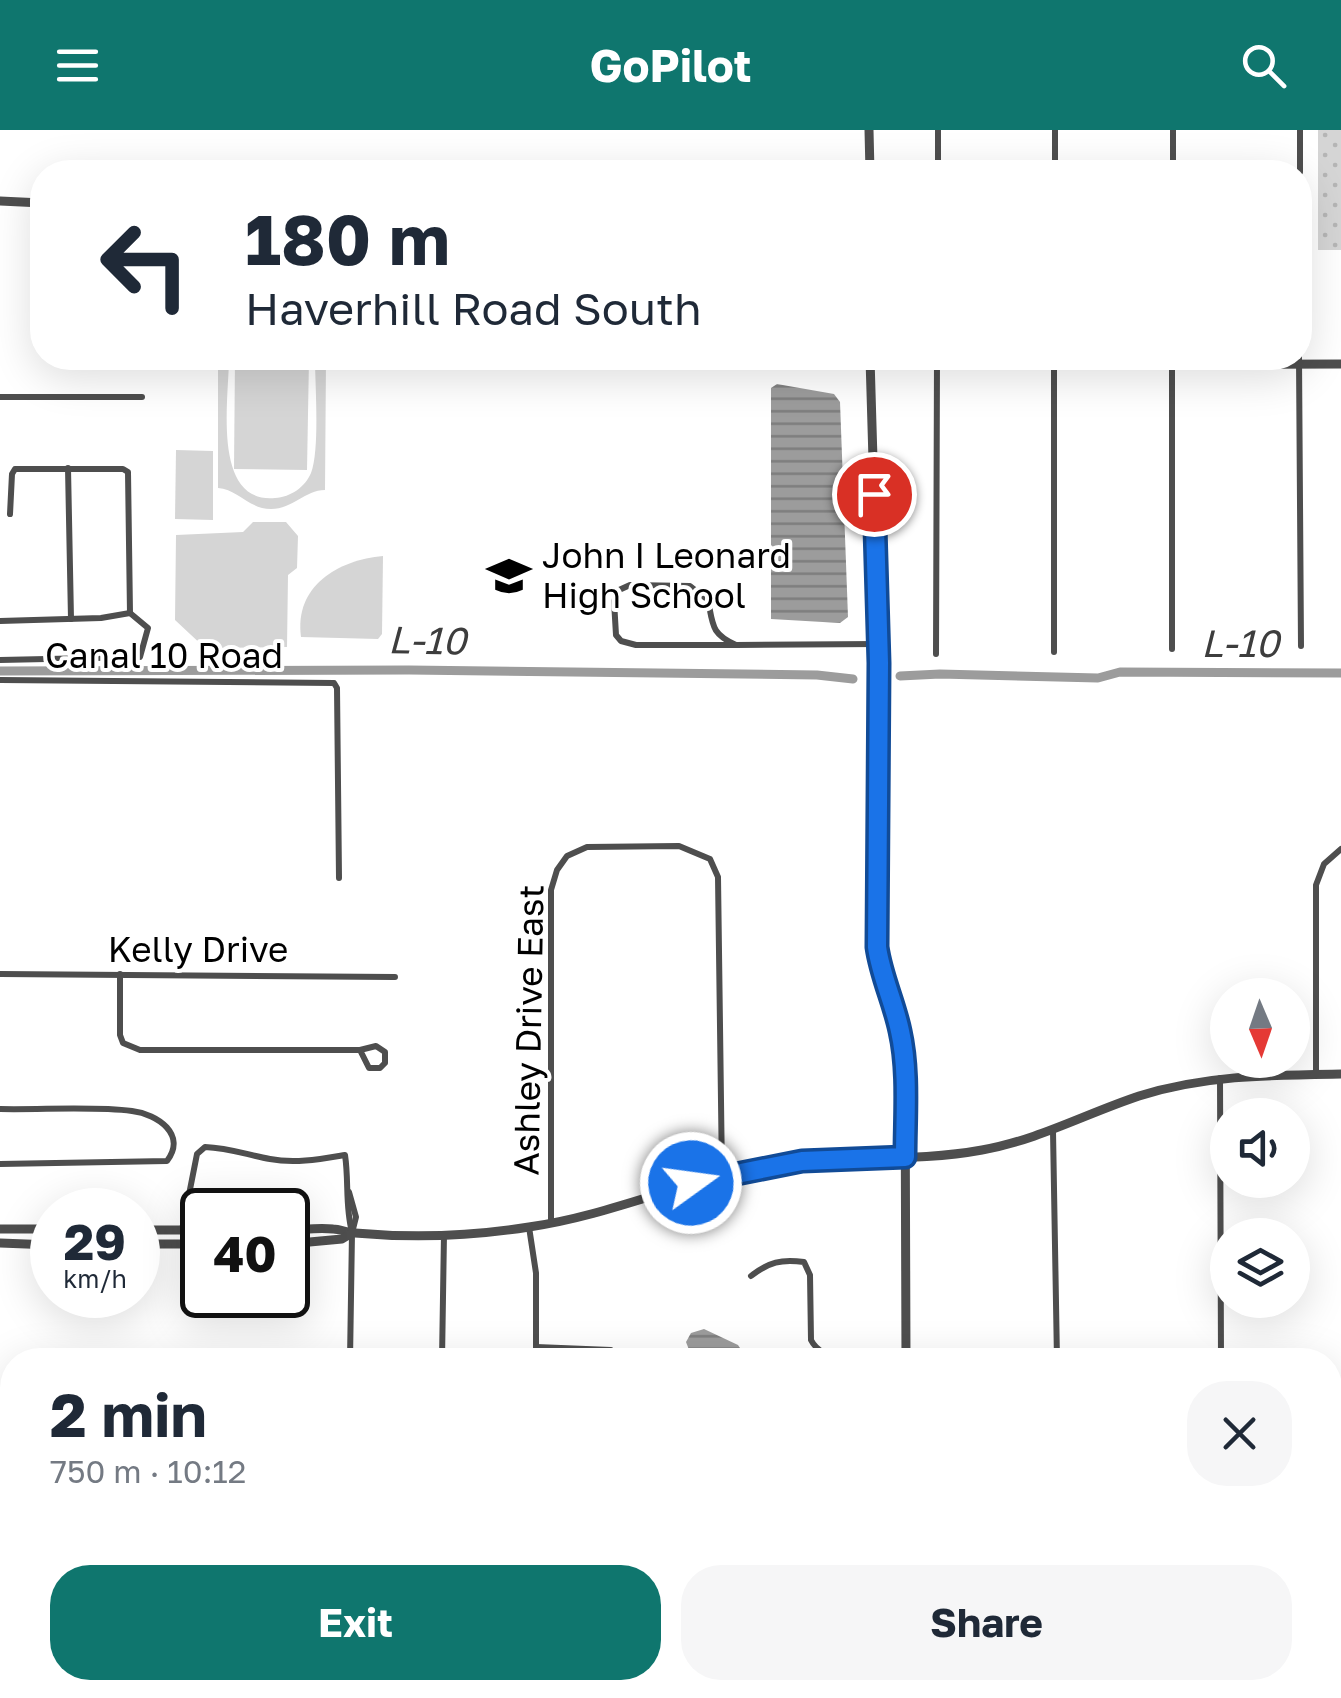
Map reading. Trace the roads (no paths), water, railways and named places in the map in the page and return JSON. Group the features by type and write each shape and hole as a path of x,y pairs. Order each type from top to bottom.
{"street":[{"path":"869,130 870,160"},
{"path":"938,130 938,160"},
{"path":"1055,130 1055,160"},
{"path":"1173,130 1173,160"},
{"path":"1300,130 1300,160"},
{"path":"0,201 30,202"},
{"path":"1312,362 1341,364"},
{"path":"870,370 879,663 877,947 904,1051 906,1348"},
{"path":"936,654 937,370"},
{"path":"1054,370 1054,652"},
{"path":"1172,370 1172,649"},
{"path":"1299,370 1302,646"},
{"path":"0,397 142,396"},
{"path":"68,468 71,619"},
{"path":"10,514 15,470 128,472 130,613"},
{"path":"736,646 720,638 713,628 708,600 690,586 630,584 619,590 614,601 616,635 621,641 636,644 736,646 878,644"},
{"path":"0,621 130,613 148,628 140,657 0,660"},
{"name":"Canal 10 Road","path":"0,680 328,681 337,688 340,878"},
{"name":"Ashley Drive East","path":"551,1224 552,890 556,870 567,856 587,848 688,849 710,860 718,877 722,1175"},
{"path":"1316,1075 1316,885 1324,864 1341,849"},
{"name":"Kelly Drive","path":"0,974 395,977"},
{"path":"120,974 120,1036 130,1047 360,1050"},
{"path":"1310,1075 1341,1074"},
{"path":"310,1230 334,1229 352,1234 444,1234 529,1228 597,1214 722,1175 802,1161 982,1150 1053,1132 1140,1096 1220,1078 1221,1348"},
{"path":"0,1109 132,1110 162,1121 171,1130 172,1152 167,1162 0,1164"},
{"path":"1053,1132 1057,1348"},
{"path":"189,1188 197,1154 205,1147 235,1148 271,1160 306,1161 345,1155 348,1191 356,1217 352,1234 350,1348"},
{"path":"529,1228 536,1273 536,1347 561,1348"},
{"path":"0,1229 30,1230"},
{"path":"310,1242 342,1239 352,1234"},
{"path":"442,1348 444,1234"},
{"path":"0,1244 30,1245"},
{"path":"751,1276 767,1264 787,1259 804,1262 810,1276 811,1340 816,1348"}],"waterway":[{"name":"L-10","path":"0,671 409,670 817,675 853,679"},
{"name":"L-10","path":"900,676 1098,678 1120,672 1341,673"}],"place":[{"name":"John I Leonard High School","path":"509,576"}]}
